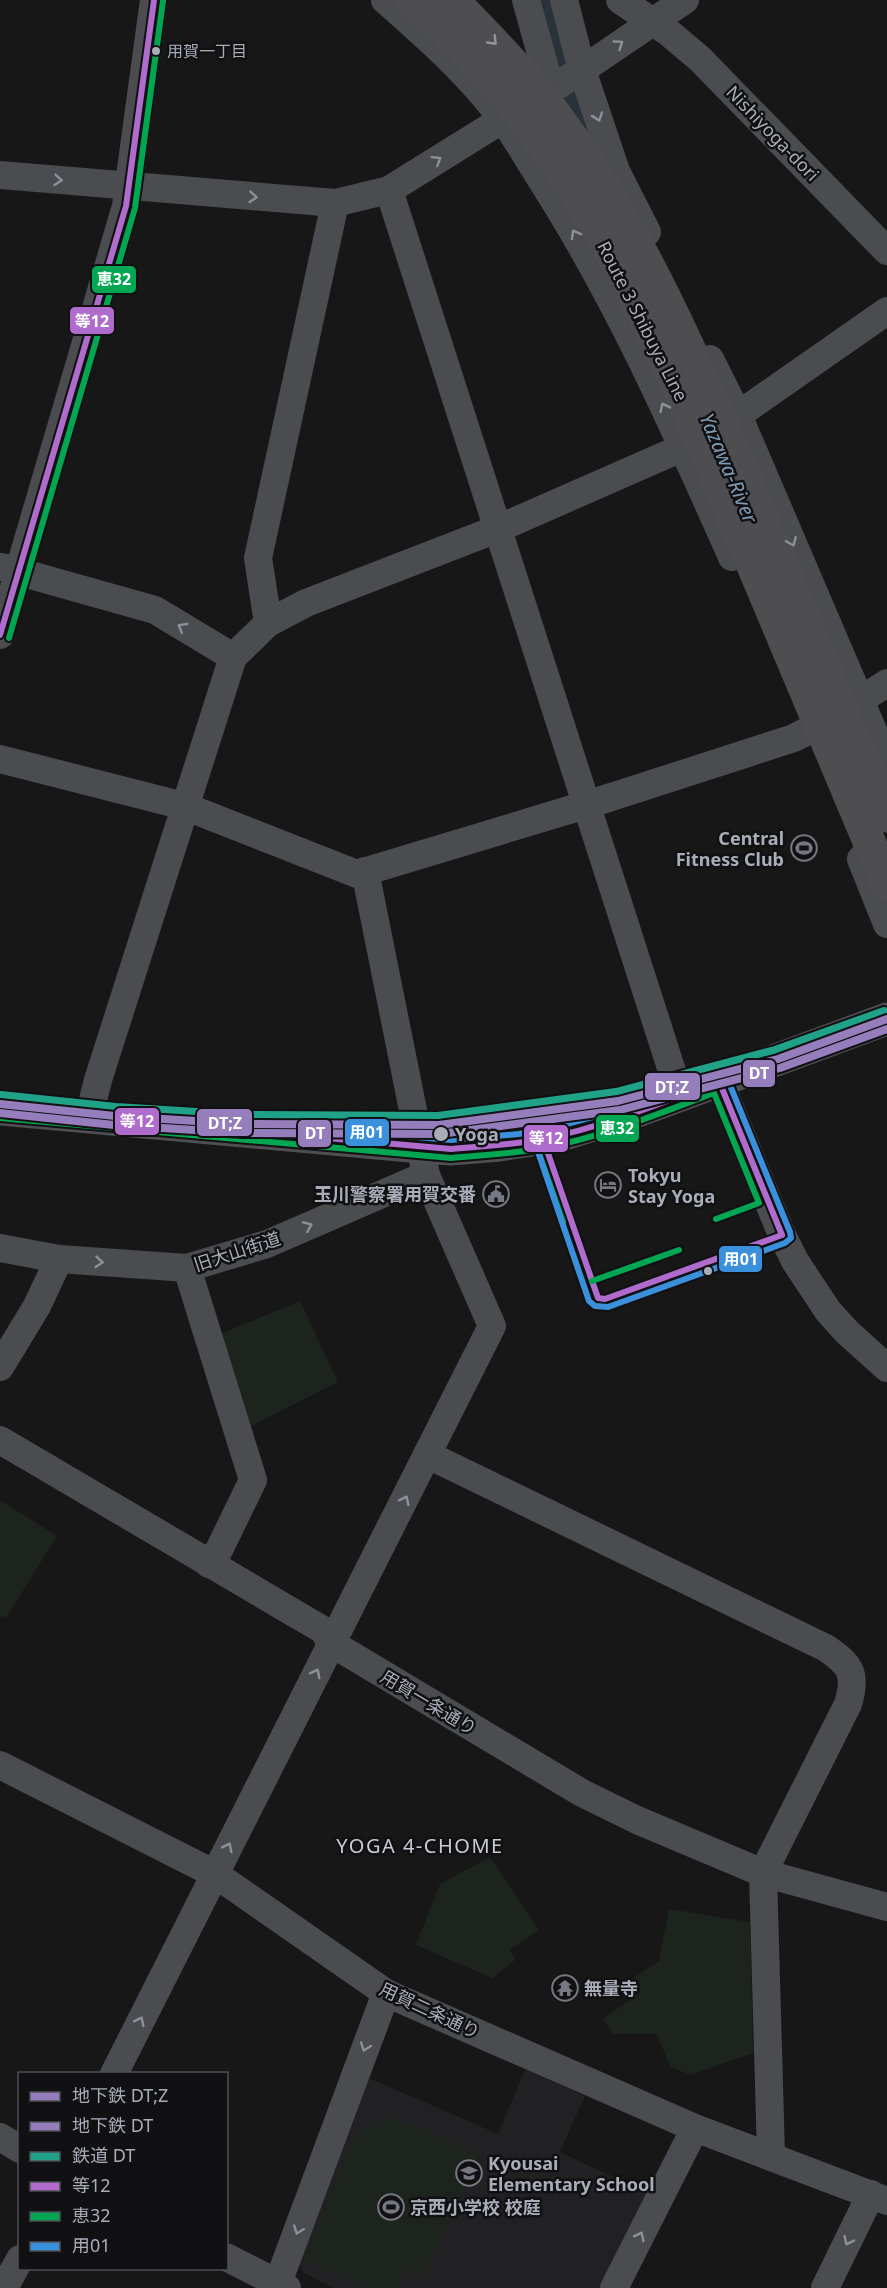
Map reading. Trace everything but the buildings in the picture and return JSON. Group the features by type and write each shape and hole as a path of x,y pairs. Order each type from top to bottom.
{"highway":[{"name":"Route 3 Shibuya Line","path":"412,0 463,48 524,119 566,177 615,261 677,387 887,884"},
{"name":"Route 3 Shibuya Line","path":"452,0 498,47 545,101 587,162 640,253 715,408 887,816"}],"main road":[{"path":"0,1109 89,1116 424,1161 452,1149 543,1139 640,1110 887,1018"}],"street":[{"path":"0,635 9,569 126,206 154,0"},
{"path":"385,0 440,48 502,119 571,226 622,321 684,447 810,731 887,924"},
{"path":"526,0 550,90"},
{"path":"564,0 582,70 616,171 738,415 887,763"},
{"name":"Nishiyoga-dori","path":"620,0 668,32 724,82 887,251"},
{"path":"0,175 335,203 389,190 582,70 685,0"},
{"path":"389,190 680,1096"},
{"path":"268,622 258,558 335,203"},
{"path":"89,1116 98,1080 232,657 268,622 306,603 497,529 684,447 738,415 887,311"},
{"path":"9,569 155,610 232,657"},
{"path":"0,759 184,806 357,874 586,804 810,731 887,683"},
{"path":"115,2072 492,1326 424,1161 365,872"},
{"path":"719,1081 782,1235 795,1261 828,1311 854,1339 887,1368"},
{"name":"旧大山街道","path":"0,1248 59,1258 187,1268 267,1244 424,1161"},
{"path":"0,1367 37,1306 59,1258"},
{"path":"187,1268 253,1480 219,1550 209,1564"},
{"name":"用賀一条通り","path":"0,1440 323,1630 331,1643 582,1793 636,1820 763,1873 887,1907"},
{"path":"428,1455 826,1648 845,1661 852,1678 848,1704 763,1873 771,2155"},
{"name":"用賀二条通り","path":"0,1765 215,1874 386,1993 695,2128 879,2198"},
{"path":"228,2258 281,2286 386,1993"},
{"path":"614,2288 695,2128"},
{"path":"0,2137 18,2149"},
{"path":"825,2288 879,2198"},
{"path":"4,2288 18,2263"}],"shaded area":[{"path":"300,1301 338,1382 251,1426 220,1334"},
{"path":"0,1500 57,1536 6,1618 0,1615"},
{"path":"490,1857 539,1930 510,1950 515,1960 492,1978 416,1945 440,1884"},
{"path":"669,1909 750,1922 753,2053 691,2075 670,2067 657,2034 613,2034 603,2019 641,1992 633,1978 659,1961"},
{"name":"Kyousai Elementary School","path":"525,2069 585,2096 560,2152 649,2194 601,2288 333,2288 304,2273 299,2264 369,2078 498,2134"},
{"name":"京西小学校 校庭","path":"392,2116 479,2155 424,2276 407,2269 398,2288 368,2288 305,2259 356,2133"}],"waterway":[{"name":"Yazawa-River","path":"543,0 560,62"},
{"name":"Yazawa-River","path":"569,91 590,164"}],"metro line":[{"name":"DT;Z","path":"0,1104 115,1116 244,1124 439,1125 618,1101 778,1059 887,1019"},
{"name":"DT","path":"0,1113 114,1125 243,1133 440,1134 620,1110 780,1068 887,1029"}],"rail line":[{"name":"DT","path":"1,1095 116,1107 244,1115 438,1116 616,1092 775,1050 884,1011"}],"transit line":[{"name":"等12","path":"0,635 126,206 154,0"},
{"name":"恵32","path":"9,638 135,208 163,1"},
{"name":"用01","path":"1,1100 451,1140 519,1134 563,1125 607,1113 721,1072 727,1078 791,1238 785,1243 608,1307 595,1306 589,1301 537,1149"},
{"name":"等12","path":"719,1081 782,1235"},
{"name":"等12","path":"0,1109 451,1149 520,1143 566,1134 632,1114 719,1081"},
{"name":"恵32","path":"0,1118 451,1158 520,1152 587,1138 714,1093 759,1203 716,1219"},
{"name":"等12","path":"543,1139 598,1298 605,1299 782,1235"},
{"name":"恵32","path":"535,1142 563,1222"},
{"name":"恵32","path":"592,1281 679,1250"}],"place":[{"name":"用賀一丁目","path":"156,51"},
{"name":"Central Fitness Club","path":"804,848"},
{"name":"Yoga","path":"441,1134"},
{"name":"Tokyu Stay Yoga","path":"608,1185"},
{"name":"玉川警察署用賀交番","path":"496,1194"},
{"name":"無量寺","path":"565,1988"},
{"name":"Kyousai Elementary School","path":"469,2173"},
{"name":"京西小学校 校庭","path":"391,2207"}],"district":[{"name":"YOGA 4-CHOME","path":"420,1845"}]}
